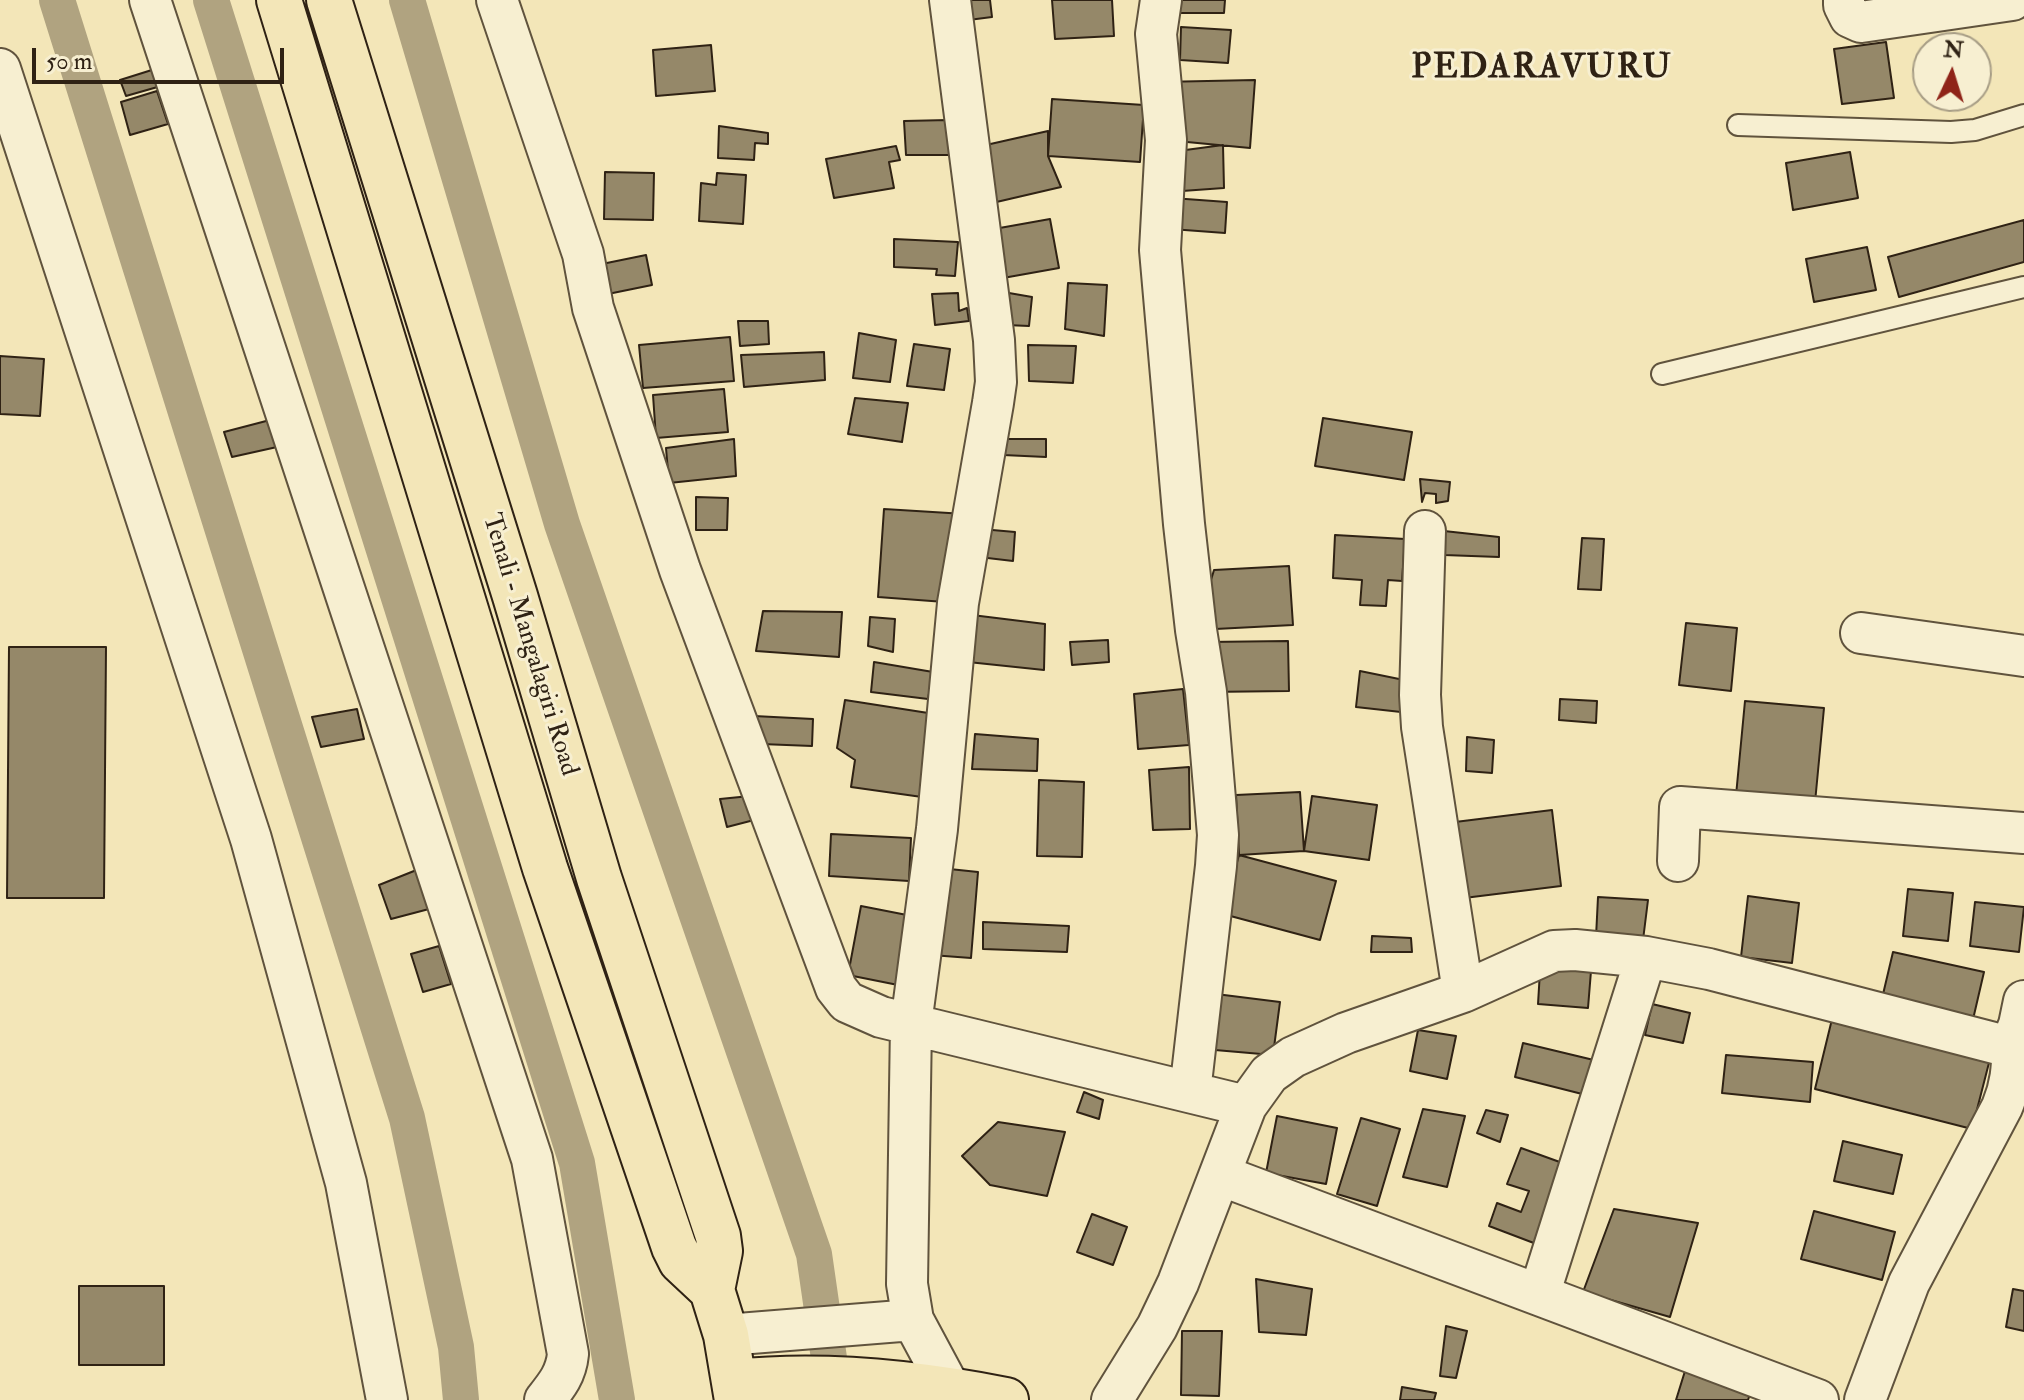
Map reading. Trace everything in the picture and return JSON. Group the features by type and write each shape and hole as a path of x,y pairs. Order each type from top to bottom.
{"main road":[{"path":"279,0 545,868 674,1247 681,1261 712,1290 726,1335 736,1391 792,1379 893,1389 950,1389 1006,1400"},
{"name":"Tenali - Mangalagiri Road","path":"329,0 515,596 599,878 718,1236 720,1251 712,1290"}],"street":[{"path":"150,0 532,1159 568,1354 567,1367 560,1382 545,1400"},
{"path":"497,0 583,254 593,308 680,570 836,988 847,1002 881,1017 1246,1106"},
{"path":"894,1322 907,1284 911,1024 937,829 958,603 996,382 994,340 950,0"},
{"path":"1161,0 1156,34 1166,140 1160,250 1184,524 1206,692 1218,835 1190,1092"},
{"path":"1844,0 1850,17 1861,22 2012,0"},
{"path":"0,69 251,839 346,1183 387,1400"},
{"path":"1425,531 1420,695 1422,727 1463,992"},
{"path":"1861,633 2024,656"},
{"path":"1678,861 1680,807 2024,833"},
{"path":"1112,1400 1157,1327 1178,1283 1246,1106 1269,1074 1293,1057 1346,1033 1463,992 1554,951 1575,950 1646,957 1709,969 1998,1044 2013,1040"},
{"path":"1539,1295 1646,957"},
{"path":"1865,1400 1909,1283 2005,1100 2012,1075 2013,1040 2024,1001"},
{"path":"1220,1175 1818,1400"},
{"path":"726,1335 894,1322"},
{"path":"894,1322 950,1389"}],"lane":[{"path":"1738,125 1951,132 1975,130 2024,115"},
{"path":"1662,374 2024,287"}],"building":[{"path":"950,0 990,0 992,17 953,22"},
{"path":"1052,0 1112,0 1114,36 1055,39"},
{"path":"1180,0 1225,0 1224,13 1179,13"},
{"path":"1181,27 1231,30 1228,63 1180,60"},
{"path":"1886,42 1894,98 1842,104 1834,49"},
{"path":"711,45 715,91 656,96 653,50"},
{"path":"155,69 161,86 126,96 120,80"},
{"path":"1255,80 1250,148 1166,140 1160,82"},
{"path":"157,91 168,124 130,135 121,102"},
{"path":"1052,99 1144,105 1140,162 1048,156"},
{"path":"949,120 952,155 906,155 904,121"},
{"path":"719,126 768,133 768,144 755,143 754,160 718,158"},
{"path":"1048,131 1048,156 1061,187 975,207 986,145"},
{"path":"1223,145 1224,188 1182,191 1178,151"},
{"path":"896,146 900,160 889,162 894,188 834,198 826,159"},
{"path":"1850,152 1858,198 1793,210 1786,163"},
{"path":"605,172 654,173 653,220 604,219"},
{"path":"717,173 746,175 743,224 699,221 701,183 716,185"},
{"path":"1172,198 1227,202 1225,233 1171,229"},
{"path":"1050,219 1059,268 1003,278 994,229"},
{"path":"2024,220 2024,262 1899,297 1888,257"},
{"path":"894,239 958,242 955,276 936,275 937,269 894,267"},
{"path":"1867,247 1876,290 1814,302 1806,259"},
{"path":"646,255 652,285 603,295 597,265"},
{"path":"1068,283 1107,285 1104,336 1065,329"},
{"path":"958,293 959,311 967,308 969,321 935,325 932,294"},
{"path":"1009,293 1032,297 1029,326 1006,325"},
{"path":"738,321 768,321 769,344 740,346"},
{"path":"859,333 896,340 890,382 853,378"},
{"path":"730,337 734,381 643,388 639,345"},
{"path":"914,344 950,349 944,390 907,386"},
{"path":"1028,345 1076,346 1073,383 1029,381"},
{"path":"824,352 825,380 744,387 741,355"},
{"path":"0,356 44,359 40,416 0,414"},
{"path":"724,389 728,432 656,438 653,395"},
{"path":"855,398 908,403 902,442 848,434"},
{"path":"1323,418 1412,432 1404,480 1315,466"},
{"path":"270,420 277,447 232,457 224,432"},
{"path":"734,439 736,476 669,483 666,448"},
{"path":"1004,439 1046,439 1046,457 1003,455"},
{"path":"1420,479 1450,482 1448,501 1436,503 1436,494 1425,493 1422,502"},
{"path":"696,497 728,498 727,530 696,530"},
{"path":"884,509 965,514 958,603 878,597"},
{"path":"981,529 1015,532 1013,561 979,557"},
{"path":"1444,531 1499,537 1499,557 1444,555"},
{"path":"1335,535 1405,539 1402,581 1388,580 1386,606 1360,605 1362,580 1333,578"},
{"path":"1582,538 1604,539 1601,590 1578,589"},
{"path":"1289,566 1293,625 1196,630 1214,570"},
{"path":"763,611 842,612 839,657 756,651"},
{"path":"972,615 1045,624 1044,670 968,662"},
{"path":"870,617 895,619 893,652 868,646"},
{"path":"1686,623 1737,628 1731,691 1679,685"},
{"path":"1108,640 1109,662 1072,665 1070,642"},
{"path":"1288,641 1289,691 1206,692 1206,642"},
{"path":"9,647 106,647 104,898 7,898"},
{"path":"874,662 933,672 928,699 871,692"},
{"path":"1360,671 1404,680 1401,712 1356,707"},
{"path":"1183,689 1189,745 1138,749 1134,694"},
{"path":"1560,699 1597,701 1596,723 1559,720"},
{"path":"845,700 941,715 929,798 851,787 855,760 837,748"},
{"path":"1745,701 1824,708 1814,813 1735,806"},
{"path":"357,709 364,739 321,747 312,717"},
{"path":"754,716 813,719 812,746 761,744"},
{"path":"975,734 1038,739 1037,771 972,769"},
{"path":"1467,737 1494,740 1492,773 1466,771"},
{"path":"1189,767 1190,829 1153,830 1149,770"},
{"path":"1039,780 1084,782 1082,857 1037,856"},
{"path":"1300,792 1304,851 1239,855 1236,795"},
{"path":"750,796 758,819 727,827 720,799"},
{"path":"1312,796 1377,805 1369,860 1304,851"},
{"path":"1552,810 1561,886 1456,899 1447,823"},
{"path":"831,834 911,838 909,881 829,876"},
{"path":"1239,855 1336,881 1320,940 1223,914"},
{"path":"940,868 978,872 971,958 931,955"},
{"path":"419,869 429,909 391,919 379,885"},
{"path":"1908,889 1953,893 1948,941 1903,936"},
{"path":"1748,896 1799,903 1792,963 1741,957"},
{"path":"1598,897 1648,900 1643,940 1596,937"},
{"path":"1975,902 2024,907 2019,952 1970,946"},
{"path":"861,906 912,916 898,985 848,975"},
{"path":"983,922 1069,926 1067,952 983,949"},
{"path":"1372,936 1411,938 1412,952 1371,952"},
{"path":"439,946 451,984 423,992 411,954"},
{"path":"1893,952 1984,972 1971,1028 1880,1007"},
{"path":"1554,967 1591,971 1588,1008 1538,1004 1540,971"},
{"path":"1216,994 1280,1002 1273,1055 1215,1050"},
{"path":"1652,1004 1690,1013 1683,1043 1645,1035"},
{"path":"1833,1015 1991,1055 1972,1129 1815,1089"},
{"path":"1418,1030 1456,1036 1447,1079 1410,1071"},
{"path":"1523,1043 1602,1062 1594,1097 1515,1077"},
{"path":"1726,1055 1813,1062 1810,1102 1722,1093"},
{"path":"1084,1092 1103,1100 1099,1119 1077,1112"},
{"path":"1423,1109 1465,1116 1447,1187 1403,1177"},
{"path":"1486,1110 1508,1115 1500,1142 1477,1133"},
{"path":"1277,1116 1337,1128 1326,1184 1266,1173"},
{"path":"1361,1118 1400,1129 1377,1206 1337,1194"},
{"path":"998,1122 1065,1132 1047,1196 990,1185 962,1156"},
{"path":"1843,1141 1902,1155 1893,1194 1834,1181"},
{"path":"1521,1148 1568,1165 1539,1245 1489,1226 1497,1203 1521,1212 1529,1191 1507,1184"},
{"path":"1614,1209 1698,1223 1670,1317 1583,1292"},
{"path":"1814,1211 1895,1232 1882,1280 1801,1259"},
{"path":"1092,1214 1127,1227 1113,1265 1077,1252"},
{"path":"1256,1279 1312,1289 1306,1335 1259,1332"},
{"path":"79,1286 164,1286 164,1365 79,1365"},
{"path":"2013,1289 2024,1291 2024,1331 2006,1327"},
{"path":"1446,1326 1467,1331 1456,1378 1440,1376"},
{"path":"1182,1331 1222,1331 1219,1396 1181,1395"},
{"path":"1685,1371 1751,1391 1748,1400 1676,1400"},
{"path":"1402,1387 1436,1393 1434,1400 1400,1400"}],"waterway":[{"path":"57,0 407,1118 456,1347 461,1400"},
{"path":"211,0 577,1163 617,1400"},
{"path":"407,0 562,524 814,1254 835,1400"}],"district":[{"name":"PEDARAVURU","path":"1542,70"}]}
